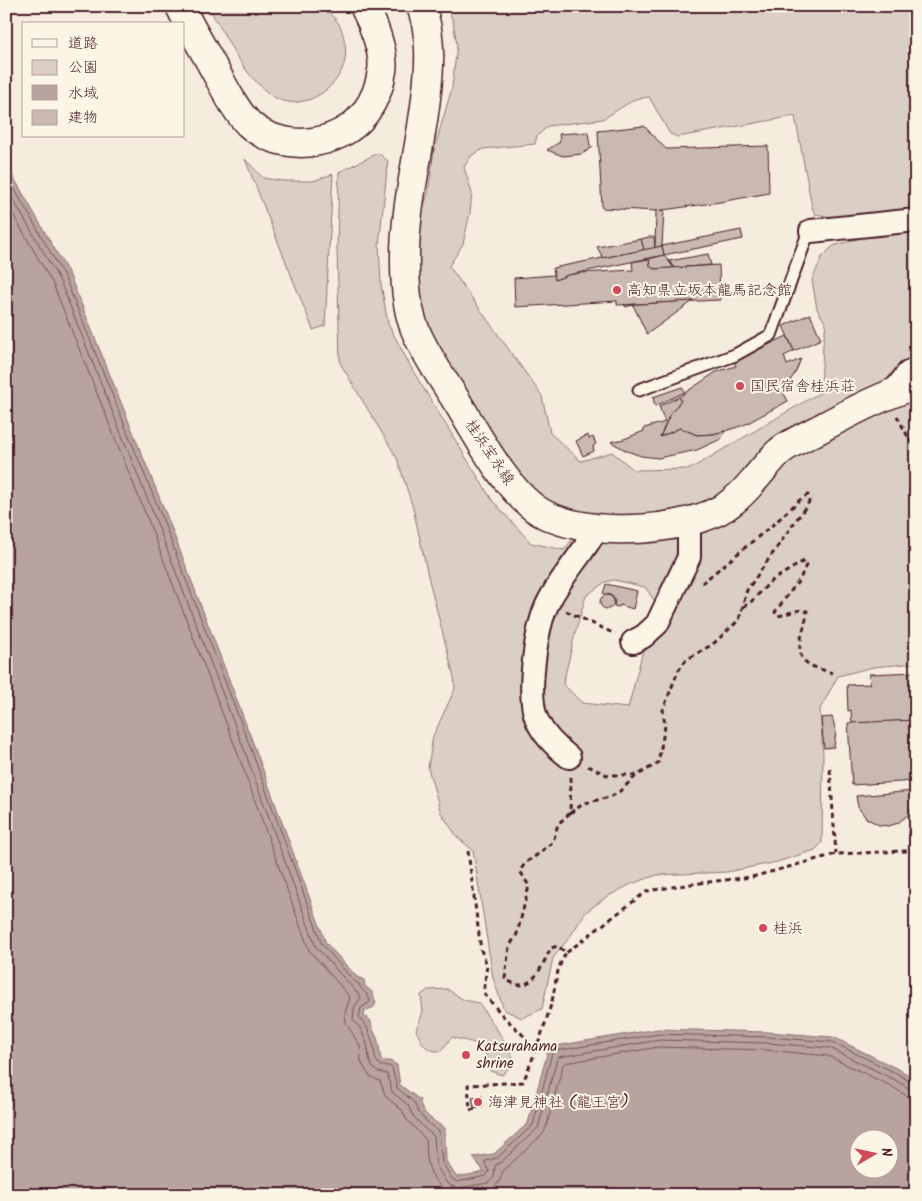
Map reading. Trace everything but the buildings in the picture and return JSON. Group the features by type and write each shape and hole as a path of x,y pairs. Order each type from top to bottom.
{"main road":[{"path":"180,6 236,108 250,124 262,133 276,140 292,143 325,139 340,133 354,124 364,114 373,100 382,69 378,41 364,6"},
{"name":"桂浜宝永線","path":"421,6 428,35 430,62 424,117 407,219 405,262 410,306 416,332 433,363 496,465 514,488 531,505 548,516 597,528 666,526 689,522 718,512 730,505 781,450 845,415 905,388"}],"street":[{"path":"811,231 916,220"},
{"path":"905,388 908,373 916,368"},
{"path":"633,642 644,636 657,624 689,557 689,522"},
{"path":"569,757 553,745 537,720 531,696 538,628 548,602 597,528"}],"lane":[{"path":"639,390 735,354 772,334 811,231"}],"path":[{"path":"905,388 894,410 916,452"},
{"path":"566,953 558,946 551,948 533,980 525,985 510,983 505,978 509,947 517,934 528,886 520,871 526,862 553,842 558,824 570,813 585,803 619,792 638,775 658,763 664,726 663,710 678,671 686,660 713,644 739,620 747,590 809,502 808,495 803,497 699,586"},
{"path":"742,608 750,603 771,581 804,561 806,565 800,579 775,612 777,616 794,611 807,611 799,650 802,658 807,664 832,673"},
{"path":"548,602 633,642"},
{"path":"569,757 607,775 638,775"},
{"path":"569,757 572,784 570,813"},
{"path":"830,769 836,854"},
{"path":"468,851 481,950 488,965 485,994 503,1016 525,1037 535,1054"},
{"path":"475,1109 470,1110 468,1086 523,1082 535,1054 546,1020 552,1000 557,970 566,953 647,891 752,877 836,854 916,852"}],"green space":[{"path":"213,6 322,6 336,20 343,34 346,56 341,71 335,81 316,97 305,101 282,101 271,95 243,66 209,8"},
{"path":"446,6 916,6 916,663 873,667 838,676 820,709 823,755 822,843 815,850 777,862 727,872 657,875 631,884 605,898 586,912 553,958 542,1009 522,1018 504,1010 493,978 473,850 458,838 441,813 428,768 433,736 455,689 454,677 413,508 397,458 340,363 337,249 339,172 378,153 388,161 379,245 381,284 388,324 413,371 492,500 531,543 564,550 589,518 551,512 524,487 437,348 420,309 416,278 419,218 428,194 434,150 452,88 457,45 453,21","holes":["649,97 670,134 678,137 795,116 812,207 815,214 837,218 860,216 860,238 833,246 822,257 812,280 817,309 826,324 823,344 821,392 690,469 634,470 612,452 581,461 550,433 542,396 449,266 463,244 470,213 472,193 464,167 471,156 483,149 535,144 537,136 548,126 603,119 635,99","614,580 645,587 656,603 663,634 642,654 628,708 582,703 563,684 586,596 605,582"]},
{"path":"245,159 263,178 283,181 313,181 333,174 325,326 313,330"},
{"path":"447,989 464,1000 479,1003 503,1039 513,1058 511,1066 502,1075 490,1071 483,1047 475,1043 452,1037 441,1051 436,1051 431,1050 422,1043 416,1030 423,1012 421,995 428,990"}],"water":[{"path":"6,164 70,276 168,519 255,748 326,943 357,977 364,980 365,986 372,992 376,1003 374,1007 365,1011 364,1016 371,1021 382,1061 390,1061 397,1065 400,1085 420,1100 422,1109 429,1117 445,1128 446,1161 455,1175 457,1177 484,1172 473,1157 494,1154 528,1123 549,1047 658,1029 768,1032 833,1037 916,1079 916,1195 6,1195"}],"place":[{"name":"高知県立坂本龍馬記念館","path":"617,290"},
{"name":"国民宿舎桂浜荘","path":"740,386"},
{"name":"桂浜","path":"763,928"},
{"name":"Katsurahama shrine","path":"466,1055"},
{"name":"海津見神社 (龍王宮)","path":"478,1102"}]}
